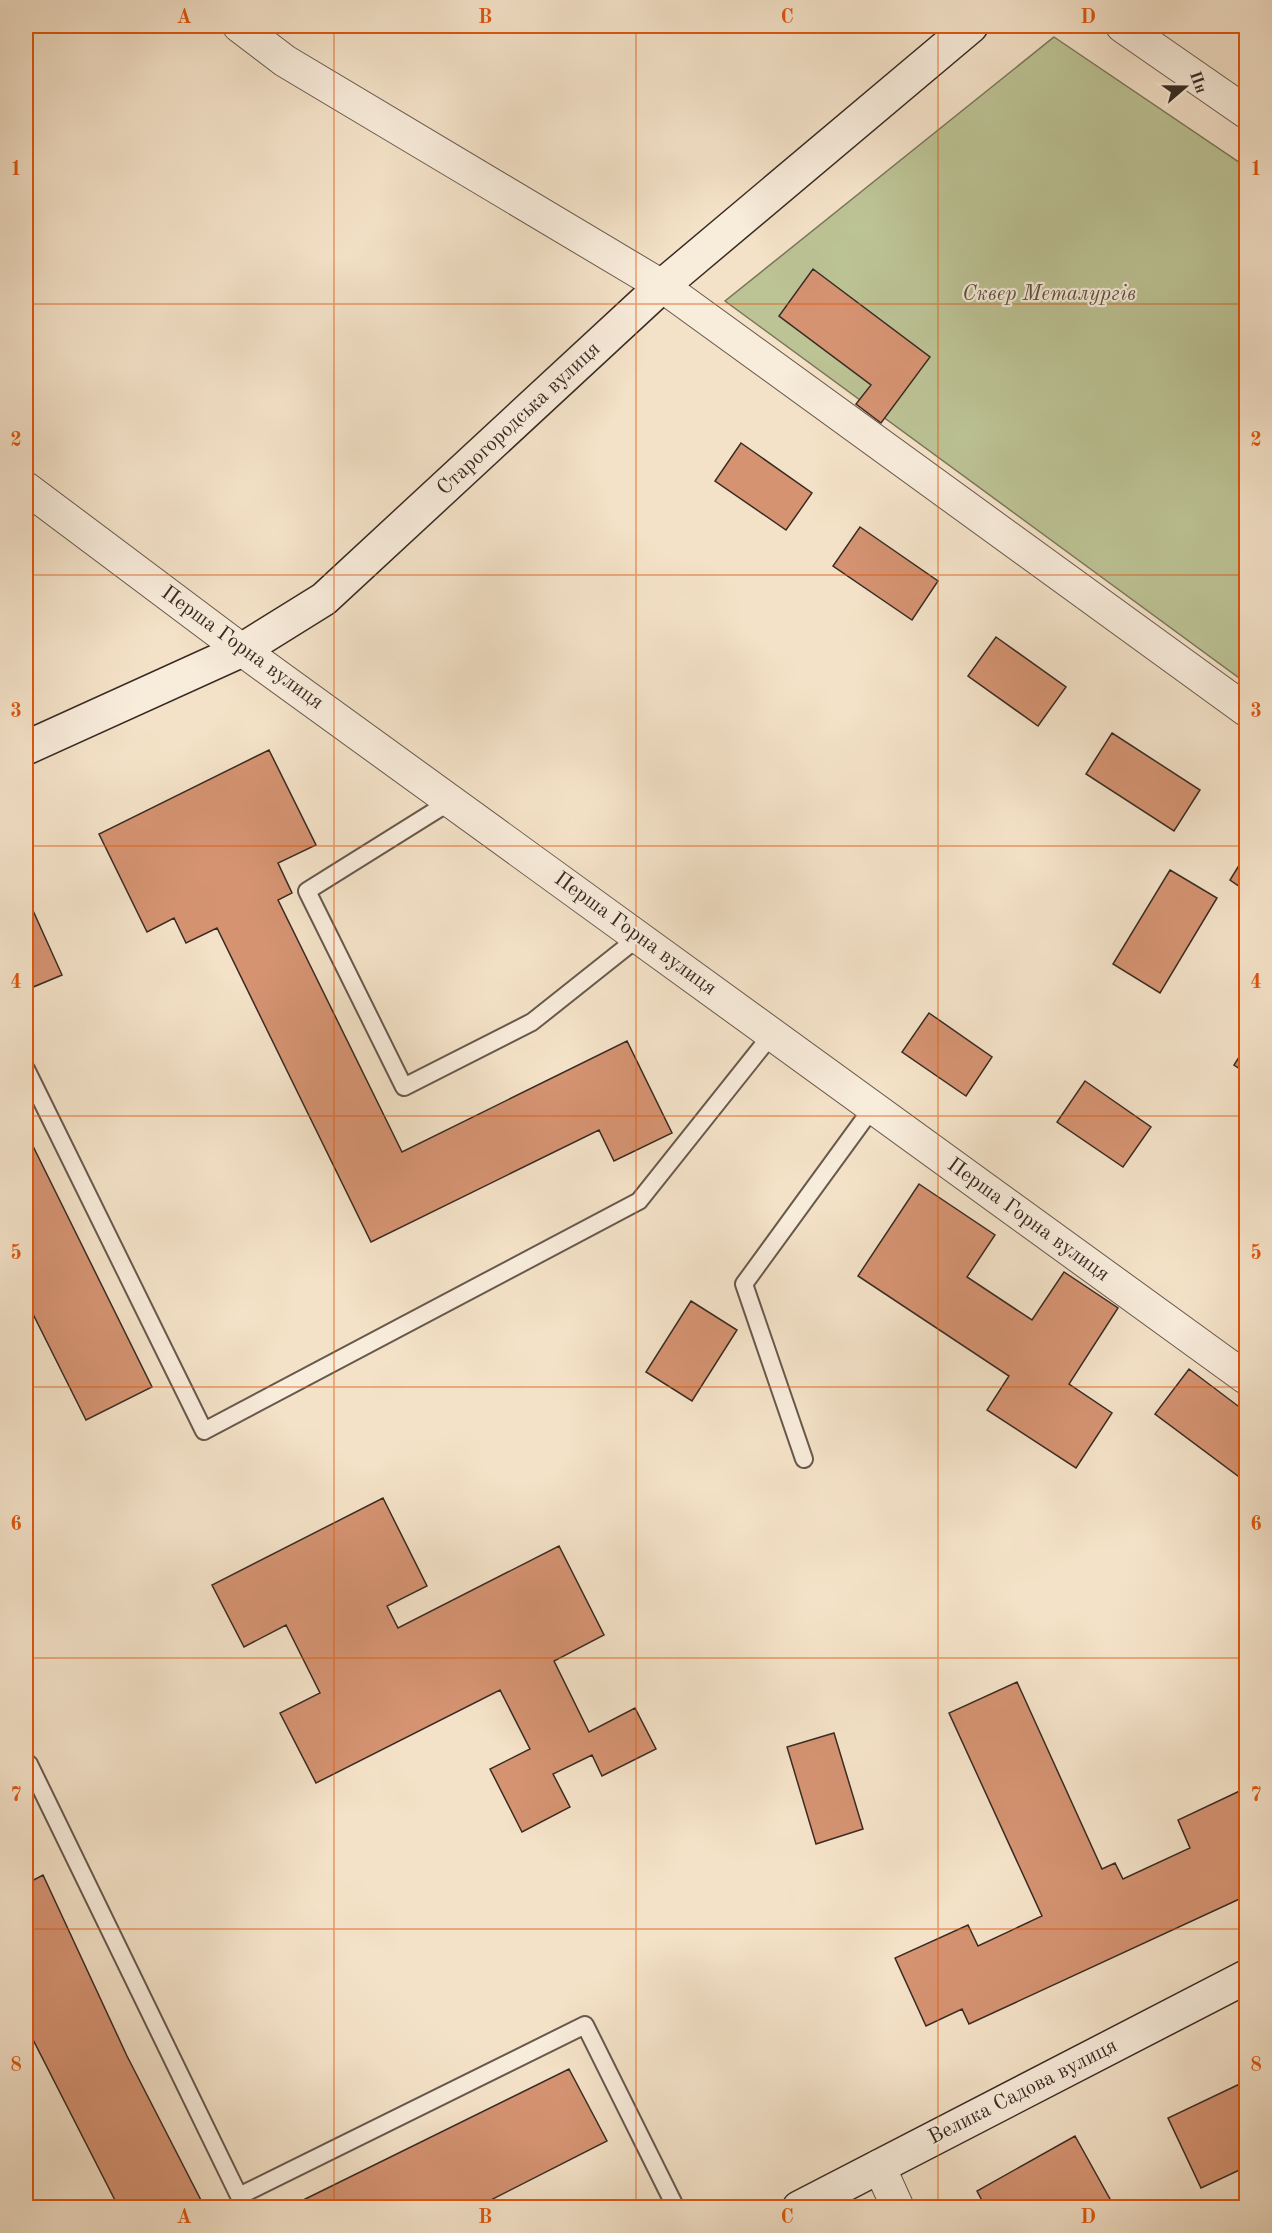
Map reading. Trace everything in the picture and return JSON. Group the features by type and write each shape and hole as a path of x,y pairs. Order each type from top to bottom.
{"street":[{"path":"239,26 285,61 662,286 1246,710"},
{"name":"Старогородська вулиця","path":"26,748 242,650 324,599 662,286 971,26"},
{"path":"1122,26 1246,112"},
{"name":"Перша Горна вулиця","path":"26,488 242,650 1246,1378"},
{"name":"Велика Садова вулиця","path":"799,2208 1246,1977"},
{"path":"879,2166 898,2208"}],"lane":[{"path":"451,801 307,891 404,1087 532,1022 639,938"},
{"path":"26,1069 204,1431 639,1201 772,1034"},
{"path":"804,1459 744,1284 873,1107"},
{"path":"27,1763 239,2196 585,2025 676,2208"}],"green space":[{"name":"Сквер Металургів","path":"1054,37 1246,167 1246,683 725,301"}],"building":[{"path":"1230,26 1246,26 1246,38"},
{"path":"813,269 930,357 881,423 856,404 871,385 779,316"},
{"path":"741,443 812,493 786,530 715,481"},
{"path":"860,527 938,581 912,620 833,566"},
{"path":"996,637 1066,687 1038,726 968,676"},
{"path":"1112,733 1200,790 1174,831 1086,774"},
{"path":"269,750 316,845 278,863 292,893 278,900 402,1152 627,1041 672,1133 614,1161 599,1130 371,1242 217,928 186,943 174,918 147,932 99,834"},
{"path":"1246,854 1246,891 1230,880"},
{"path":"1170,870 1217,898 1160,993 1113,964"},
{"path":"26,895 62,975 26,990"},
{"path":"929,1013 992,1057 966,1096 902,1052"},
{"path":"1246,1046 1246,1073 1234,1065"},
{"path":"1085,1081 1151,1127 1123,1167 1057,1122"},
{"path":"26,1132 152,1387 86,1420 26,1300"},
{"path":"919,1184 995,1235 967,1277 1032,1320 1064,1272 1118,1308 1069,1384 1112,1413 1076,1468 987,1410 1009,1376 858,1276"},
{"path":"691,1301 737,1330 692,1401 646,1372"},
{"path":"1189,1369 1246,1412 1246,1482 1155,1414"},
{"path":"383,1498 427,1586 387,1606 398,1628 559,1546 604,1635 554,1661 589,1732 635,1708 656,1749 602,1776 592,1755 553,1774 570,1807 522,1832 490,1769 530,1749 500,1690 316,1783 280,1713 320,1693 286,1625 244,1647 212,1585"},
{"path":"1017,1682 1102,1869 1115,1863 1123,1879 1190,1848 1178,1820 1246,1788 1246,1896 969,2024 962,2009 926,2026 895,1958 968,1925 978,1946 1042,1916 949,1713"},
{"path":"834,1733 863,1829 816,1844 787,1747"},
{"path":"43,1875 127,2056 205,2208 119,2208 26,2026 26,1884"},
{"path":"569,2069 607,2141 475,2208 287,2208"},
{"path":"1246,2081 1246,2167 1201,2188 1168,2118"},
{"path":"1075,2136 1115,2208 986,2208 977,2191"}]}
